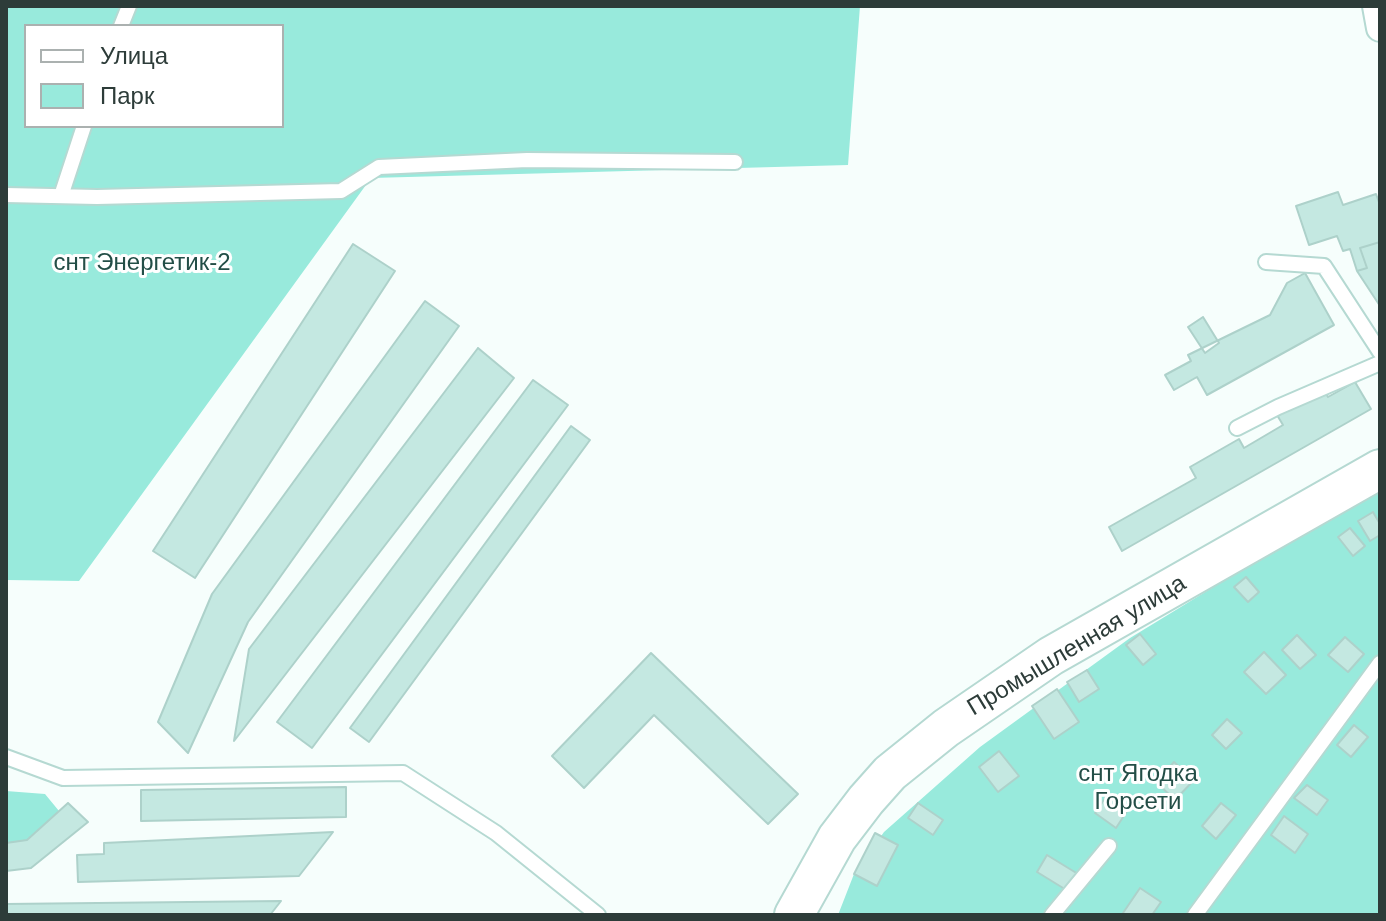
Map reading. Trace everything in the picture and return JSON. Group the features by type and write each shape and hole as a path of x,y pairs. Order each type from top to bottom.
{"main road":[{"name":"Промышленная улица","path":"794,915 837,838 866,800 890,773 946,728 1051,656 1380,469"}],"street":[{"path":"1376,6 1380,28"}],"lane":[{"path":"61,196 83,128"},
{"path":"6,195 97,197 341,191 379,167 394,166 527,160 735,162"},
{"path":"1266,262 1324,266 1380,352"},
{"path":"1237,428 1292,400 1380,363"},
{"path":"1195,915 1380,663"},
{"path":"6,757 63,778 403,773 496,833 598,915"},
{"path":"1052,915 1109,846"}],"green space":[{"name":"снт Энергетик-2","path":"6,6 860,6 848,165 371,178 79,581 6,580"},
{"name":"снт Ягодка Горсети","path":"1380,489 1380,915 838,915 854,874 884,832 980,747 1130,638 1328,517"},
{"path":"6,791 45,794 59,811 27,840 6,843"}],"building":[{"path":"1338,192 1343,205 1376,194 1380,205 1380,242 1360,248 1367,268 1357,271 1350,249 1343,251 1337,236 1309,245 1296,206"},
{"path":"1380,242 1380,306 1357,271 1367,268 1360,248"},
{"path":"353,244 395,271 195,578 153,551"},
{"path":"1305,273 1334,325 1207,395 1197,377 1174,390 1165,375 1191,361 1188,355 1270,315 1287,283"},
{"path":"425,301 459,326 248,622 188,753 158,722 212,594"},
{"path":"1203,317 1219,343 1205,353 1188,327"},
{"path":"478,348 514,378 234,741 249,649"},
{"path":"533,380 568,405 312,748 277,722"},
{"path":"1355,382 1371,409 1122,551 1109,527 1196,478 1190,467 1239,439 1244,448 1283,425 1277,415 1323,389 1328,397"},
{"path":"571,426 590,440 369,742 350,728"},
{"path":"1373,512 1380,524 1380,535 1370,541 1358,521"},
{"path":"1350,528 1365,546 1353,556 1338,537"},
{"path":"1246,577 1259,592 1248,602 1234,587"},
{"path":"1140,634 1156,654 1143,665 1126,645"},
{"path":"1297,635 1316,655 1300,669 1282,650"},
{"path":"1345,637 1364,654 1348,672 1328,655"},
{"path":"1264,652 1286,675 1266,694 1244,672"},
{"path":"651,653 798,794 768,824 654,715 584,788 552,756"},
{"path":"1087,670 1099,689 1079,702 1067,682"},
{"path":"1057,689 1079,722 1054,739 1032,706"},
{"path":"1227,719 1242,733 1226,749 1212,735"},
{"path":"1354,725 1368,737 1351,757 1337,745"},
{"path":"999,751 1019,776 998,792 979,767"},
{"path":"1174,762 1194,780 1175,800 1156,782"},
{"path":"1307,785 1328,800 1317,815 1294,798"},
{"path":"346,787 346,817 141,821 141,790"},
{"path":"1108,794 1129,808 1116,828 1095,813"},
{"path":"68,803 88,822 31,868 6,871 6,843 27,840"},
{"path":"918,803 943,820 933,835 908,818"},
{"path":"1221,803 1236,815 1216,839 1202,826"},
{"path":"1284,816 1308,834 1295,853 1271,835"},
{"path":"333,832 299,876 78,882 77,855 104,854 104,843"},
{"path":"875,833 898,845 877,886 854,874"},
{"path":"1047,855 1078,874 1068,891 1037,872"},
{"path":"1140,888 1161,902 1152,915 1126,915 1123,913"},
{"path":"281,901 270,915 6,915 6,904"}]}
